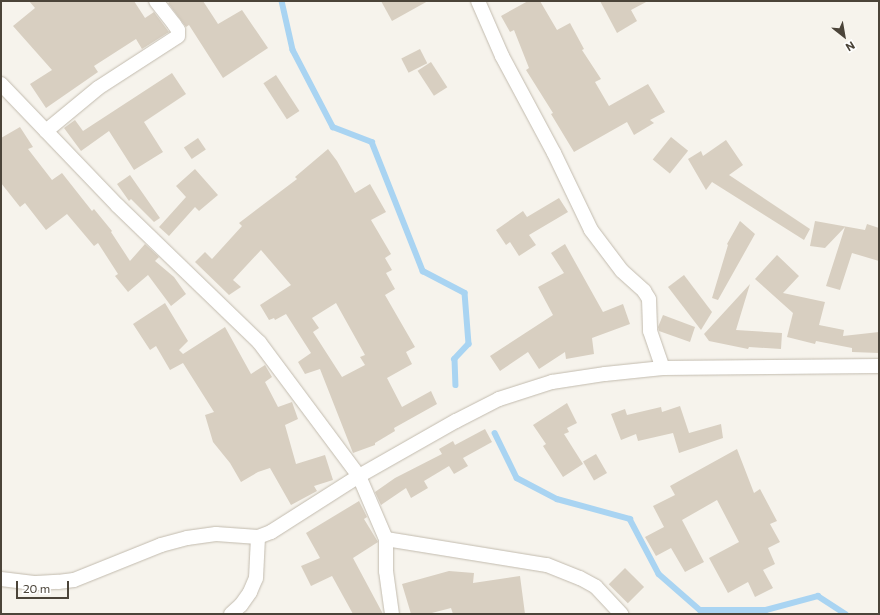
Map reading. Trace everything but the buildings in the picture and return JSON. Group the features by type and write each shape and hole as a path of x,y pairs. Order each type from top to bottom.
{"street":[{"path":"46,130 98,88 178,36 178,30 156,1"},
{"path":"478,1 502,56 554,153 591,230 622,271 644,291 649,299 650,331 663,368"},
{"path":"1,84 118,206 259,342 359,476 386,539 386,571 392,614"},
{"path":"1,579 36,583 74,580 161,546 187,538 216,534 258,537 271,532 359,476 456,421 500,399 552,382 605,374 663,368 879,366"},
{"path":"231,614 246,599 256,578 258,537"},
{"path":"386,539 546,565 580,578 596,587 621,614"}],"waterway":[{"path":"282,1 293,50 333,127 372,142 423,271 465,293 469,344 455,359 456,385"},
{"path":"495,433 517,478 557,499 630,519 659,574 700,610 766,610 818,596 846,614"}]}
